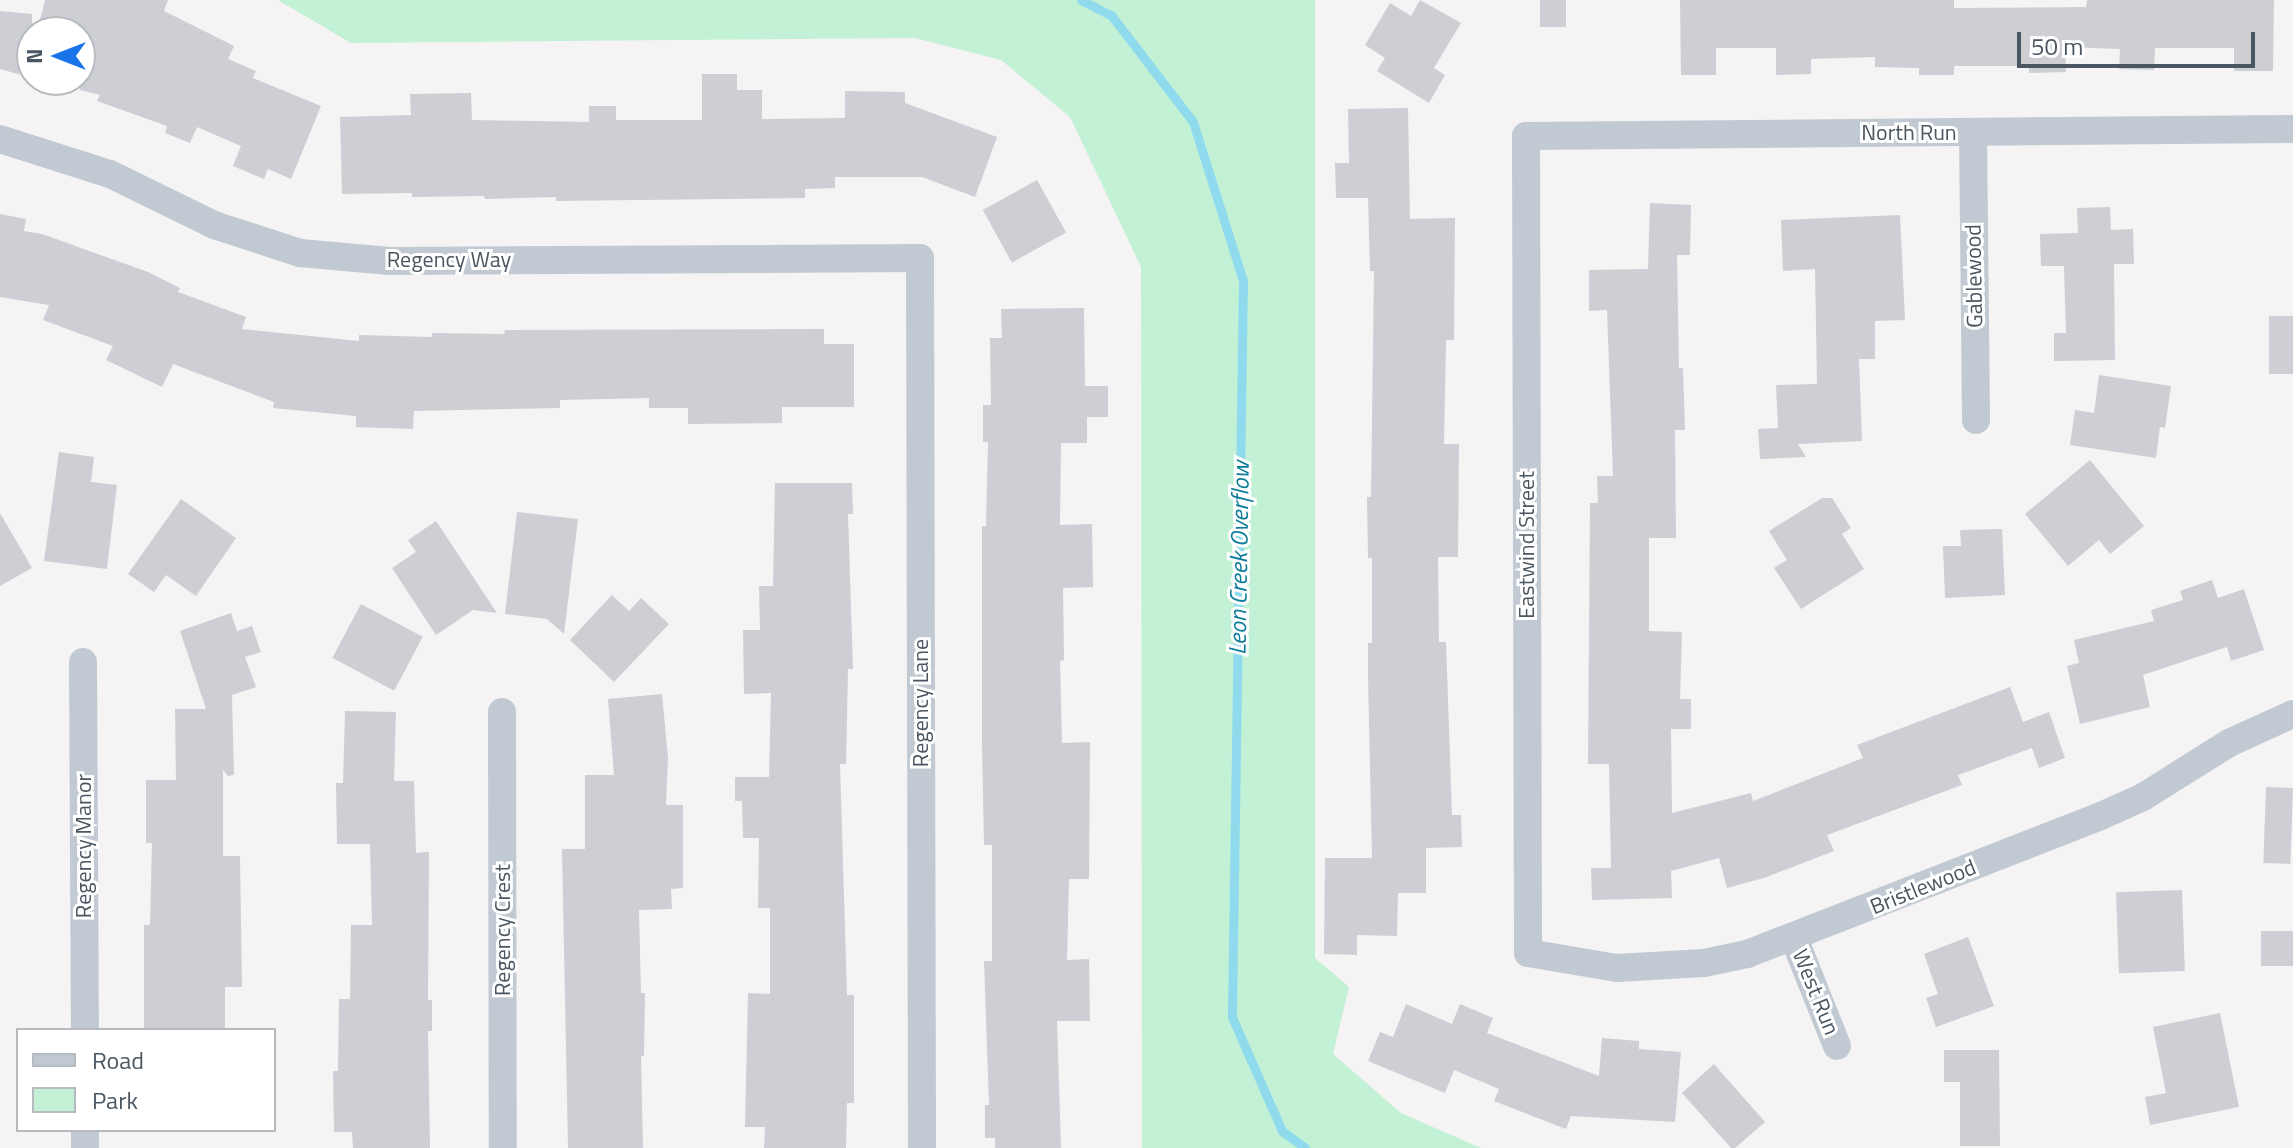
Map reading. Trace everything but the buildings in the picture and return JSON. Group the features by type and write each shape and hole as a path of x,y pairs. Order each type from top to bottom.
{"street":[{"name":"North Run","path":"1526,136 2293,129"},
{"name":"Gablewood","path":"1973,132 1976,420"},
{"name":"Eastwind Street","path":"1526,136 1528,953"},
{"name":"Regency Way","path":"0,139 110,174 214,225 300,253 390,261 920,258"},
{"name":"Regency Lane","path":"920,258 922,1148"},
{"name":"Regency Manor","path":"83,662 85,1028"},
{"name":"Regency Crest","path":"502,712 503,1148"},
{"name":"Bristlewood","path":"1528,953 1602,966 1661,968 1733,957 1794,938 2143,797 2229,743 2293,714"},
{"name":"West Run","path":"1794,938 1837,1046"}],"green space":[{"path":"278,0 1315,0 1315,958 1349,987 1333,1054 1401,1113 1481,1148 1142,1148 1141,267 1070,117 1001,60 915,38 351,43"}],"waterway":[{"name":"Leon Creek Overflow","path":"1081,0 1111,15 1193,122 1243,281 1232,1017 1282,1131 1305,1148"}]}
